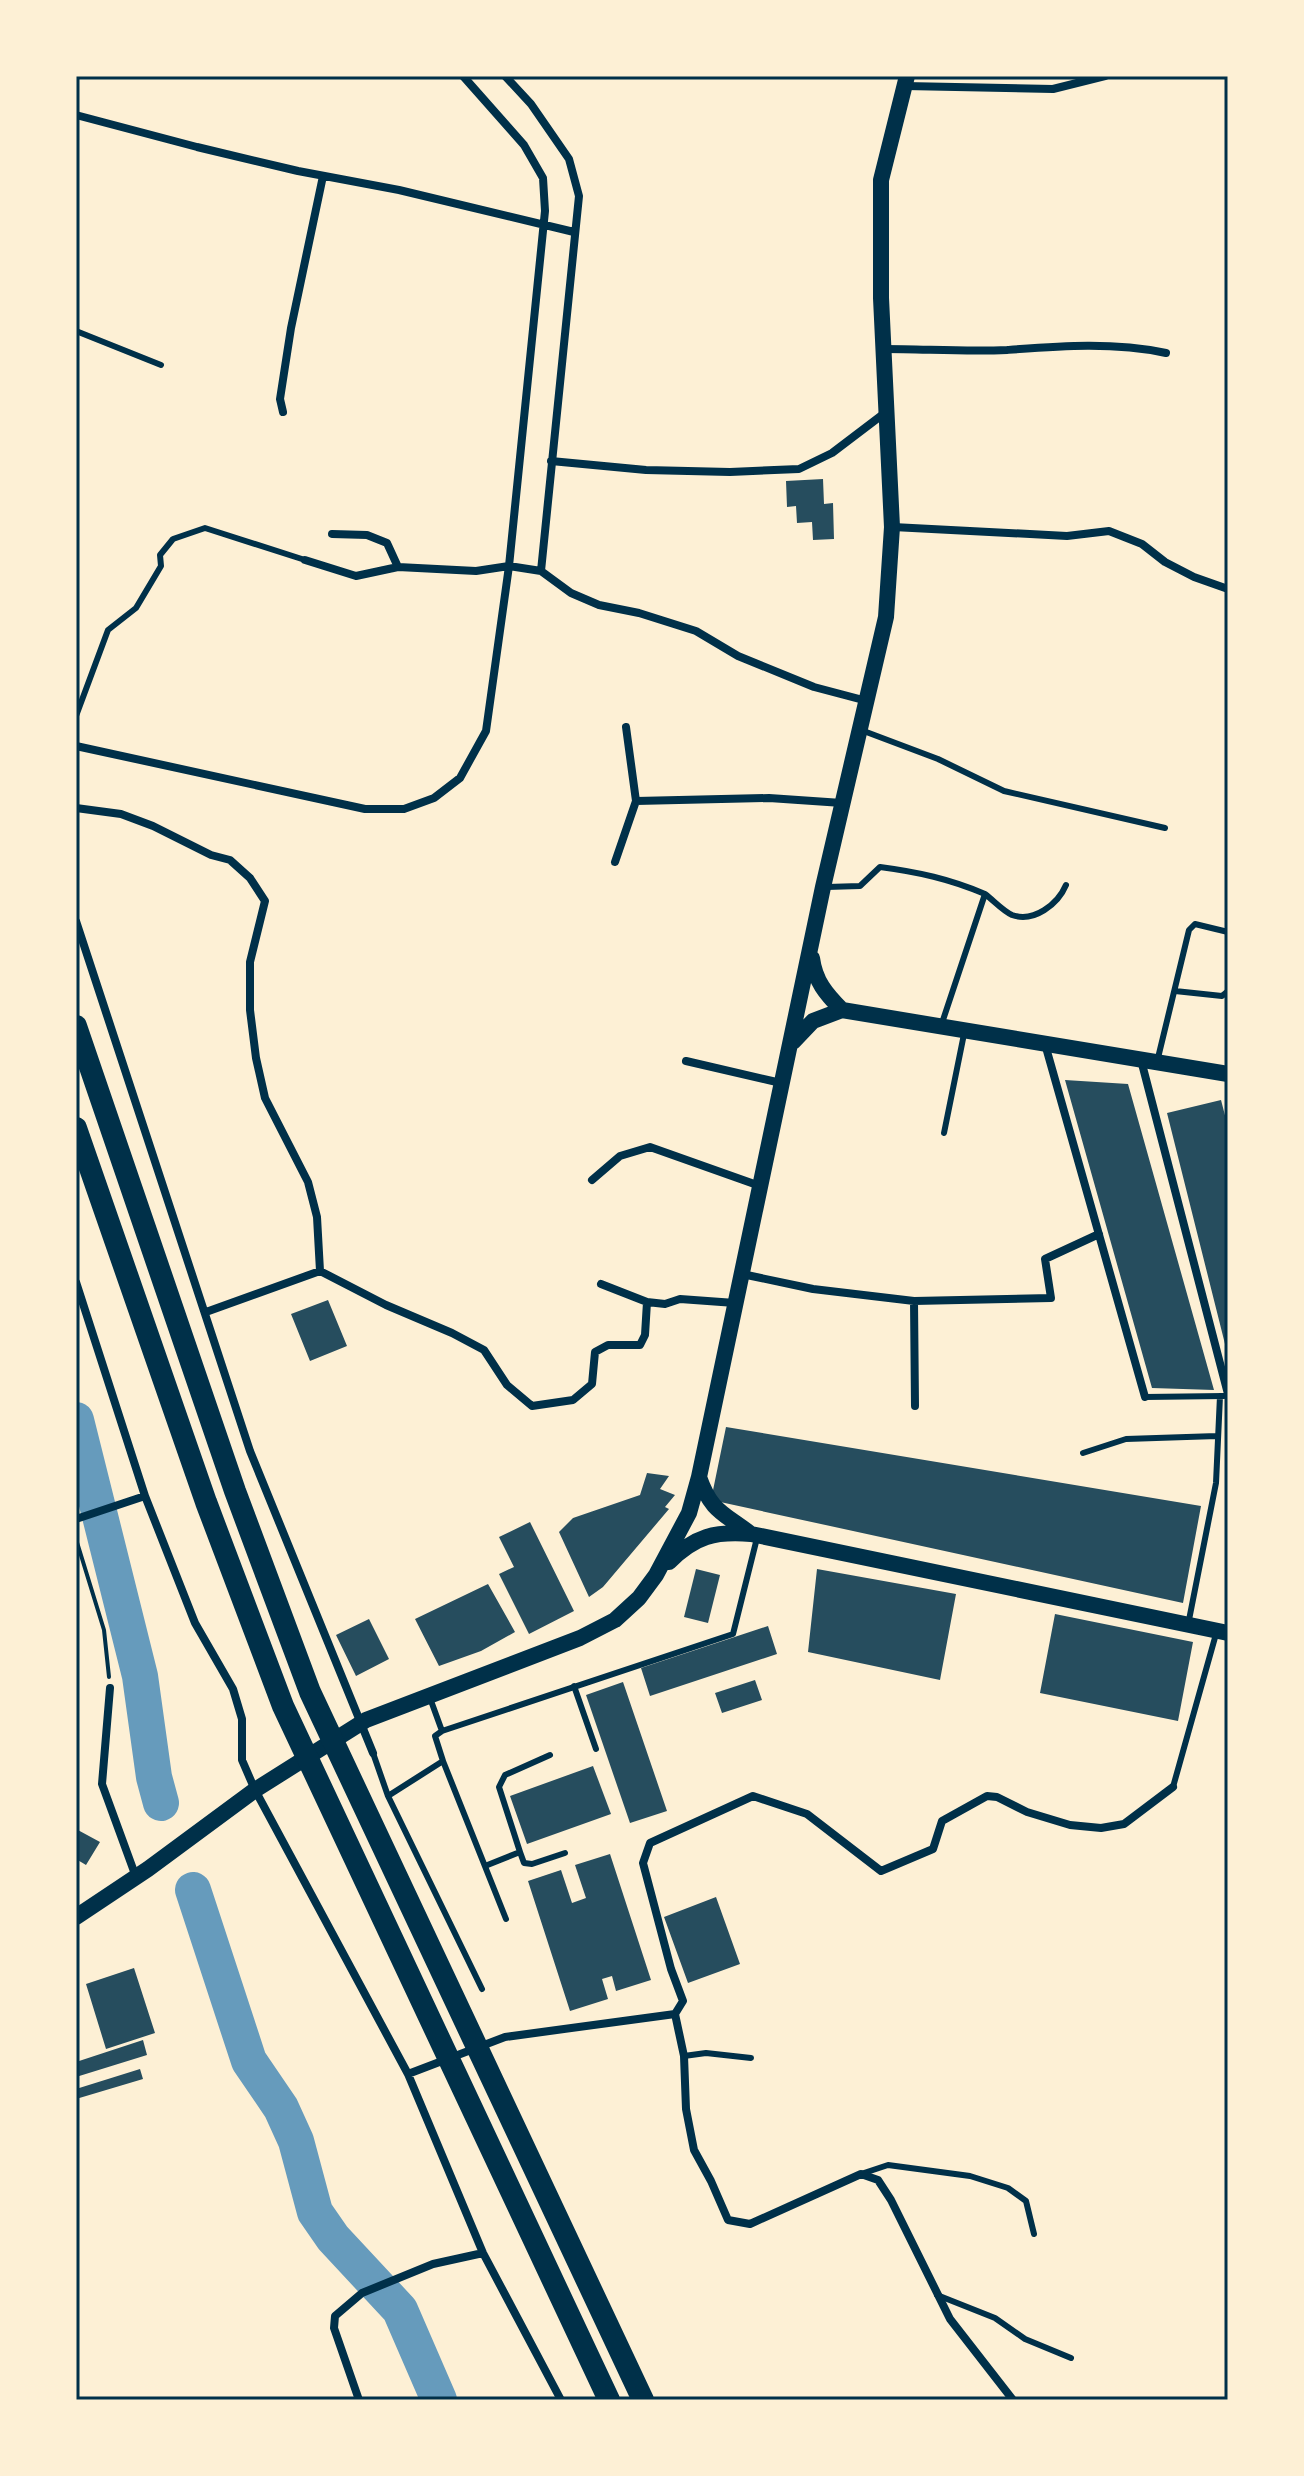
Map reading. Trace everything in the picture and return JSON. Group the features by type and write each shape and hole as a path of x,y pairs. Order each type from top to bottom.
{"highway":[{"path":"76,1026 235,1491 310,1692 643,2400"},
{"path":"76,1128 206,1502 283,1706 609,2400"}],"main road":[{"path":"76,1917 251,1794 366,1720 580,1638 615,1620 639,1598 656,1575 689,1513 823,887 886,617 892,527 883,349 881,180 905,81"},
{"path":"810,949 814,975 825,993 842,1010"},
{"path":"790,1047 813,1021 842,1010 1228,1074"},
{"path":"699,1477 706,1498 719,1512 755,1534"},
{"path":"656,1575 682,1549 699,1539 725,1532 755,1534 1222,1632"}],"street":[{"path":"76,746 365,809 404,809 434,798 460,778 486,731 509,566 544,224 543,178 524,145 463,76"},
{"path":"505,76 531,104 569,159 579,196 541,571"},
{"path":"905,81 1053,89 1105,76"},
{"path":"76,115 197,147 399,190 574,232"},
{"path":"283,412 280,399 291,328 323,176"},
{"path":"883,349 1005,350 1064,345 1137,347 1166,353"},
{"path":"551,461 646,470 730,472 799,469 832,453 886,412"},
{"path":"892,527 1067,536 1109,531 1142,544 1165,562 1194,577 1228,589"},
{"path":"332,534 367,535 387,543 398,567"},
{"path":"305,560 356,576 398,567 476,571 509,566 541,571 571,593 599,605 639,613 696,631 738,656 814,687 868,701"},
{"path":"615,862 636,801 626,727"},
{"path":"636,801 769,798 842,803"},
{"path":"76,808 121,814 211,855 230,860 250,878 265,901 250,962 250,1010 255,1046 265,1098 308,1182 317,1217 320,1271"},
{"path":"76,921 250,1451 373,1753"},
{"path":"1044,1044 1145,1397"},
{"path":"686,1061 782,1083"},
{"path":"1149,1061 1225,1395"},
{"path":"592,1180 620,1156 650,1147 760,1186"},
{"path":"742,1274 813,1289 914,1301 1051,1298 1045,1259 1099,1234"},
{"path":"206,1312 320,1271 484,1350 507,1385 532,1406 573,1400 592,1384 595,1352 608,1345 640,1345 645,1335 647,1302"},
{"path":"76,1282 145,1496 195,1623 233,1689 242,1719 242,1760 251,1794 408,2074 483,2253 561,2400"},
{"path":"601,1284 647,1302 665,1304 680,1299 735,1303"},
{"path":"914,1301 915,1406"},
{"path":"78,1519 145,1496"},
{"path":"110,1688 102,1784 142,1873"},
{"path":"1013,2400 950,2319 878,2180 861,2174 750,2224 728,2220 694,2150 686,2109 684,2056 675,2014 683,2001 671,1969 643,1863 650,1843 753,1796 807,1814 881,1871 933,1849 942,1821 987,1796 1070,1825 1101,1828 1124,1824 1173,1787"},
{"path":"408,2074 505,2037 675,2014"},
{"path":"359,2400 334,2328 335,2316 362,2293 433,2264 483,2253"}],"lane":[{"path":"76,331 161,365"},
{"path":"76,716 108,630 136,608 161,566 160,555 173,539 205,528 305,560"},
{"path":"861,730 938,759 1004,791 1165,828"},
{"path":"823,887 860,886 880,867 953,880 985,894 1013,916 1038,914 1061,898 1066,885"},
{"path":"941,1027 985,894"},
{"path":"1149,1061 1175,991 1189,930 1195,924 1228,932"},
{"path":"1175,991 1222,996 1228,991"},
{"path":"944,1133 965,1030"},
{"path":"1145,1397 1225,1395 1217,1436 1216,1483 1188,1625"},
{"path":"1083,1453 1126,1439 1217,1436"},
{"path":"506,1919 435,1736 442,1731 733,1634 755,1534"},
{"path":"1173,1787 1222,1632"},
{"path":"574,1686 596,1749"},
{"path":"429,1694 442,1731"},
{"path":"373,1753 388,1796 482,1989"},
{"path":"550,1755 505,1775 499,1787 524,1863 532,1864 565,1853"},
{"path":"388,1796 443,1761"},
{"path":"485,1866 520,1852"},
{"path":"684,2056 706,2053 751,2058"},
{"path":"861,2174 888,2165 986,2179 1008,2188 1026,2201 1034,2234"},
{"path":"937,2295 995,2318 1025,2339 1071,2358"}],"path":[{"path":"76,1539 104,1630 110,1688"}],"building":[{"path":"823,479 824,504 833,503 834,539 813,540 812,522 797,523 796,506 787,507 786,481"},
{"path":"1065,1080 1128,1084 1214,1390 1152,1388"},
{"path":"1221,1100 1228,1127 1227,1352 1167,1113"},
{"path":"328,1300 347,1346 310,1361 291,1314"},
{"path":"726,1427 1201,1506 1183,1603 711,1500"},
{"path":"647,1473 669,1476 660,1489 675,1495 665,1507 669,1509 603,1587 589,1597 559,1532 573,1518 640,1495"},
{"path":"530,1522 574,1611 529,1634 499,1574 514,1567 499,1537"},
{"path":"696,1569 720,1575 708,1623 684,1617"},
{"path":"817,1569 956,1594 940,1680 808,1652"},
{"path":"488,1584 515,1632 481,1651 439,1666 415,1619"},
{"path":"1055,1614 1193,1642 1178,1721 1040,1693"},
{"path":"369,1619 389,1659 356,1676 336,1635"},
{"path":"768,1626 777,1654 650,1696 641,1668"},
{"path":"755,1680 762,1700 722,1713 715,1693"},
{"path":"623,1682 667,1811 630,1823 586,1695"},
{"path":"593,1766 611,1814 527,1844 510,1796"},
{"path":"76,1829 100,1842 86,1865 76,1859"},
{"path":"610,1854 651,1980 616,1991 612,1976 602,1979 608,1999 570,2011 528,1881 561,1870 572,1903 586,1898 575,1865"},
{"path":"716,1897 740,1964 688,1983 664,1917"},
{"path":"134,1968 155,2033 106,2049 86,1984"},
{"path":"143,2040 147,2055 76,2077 76,2062"},
{"path":"140,2069 143,2079 76,2099 76,2089"}],"waterway":[{"path":"76,1420 140,1676 154,1777 161,1803"},
{"path":"193,1890 249,2061 281,2108 296,2141 315,2212 333,2238 400,2310 439,2400"}]}
